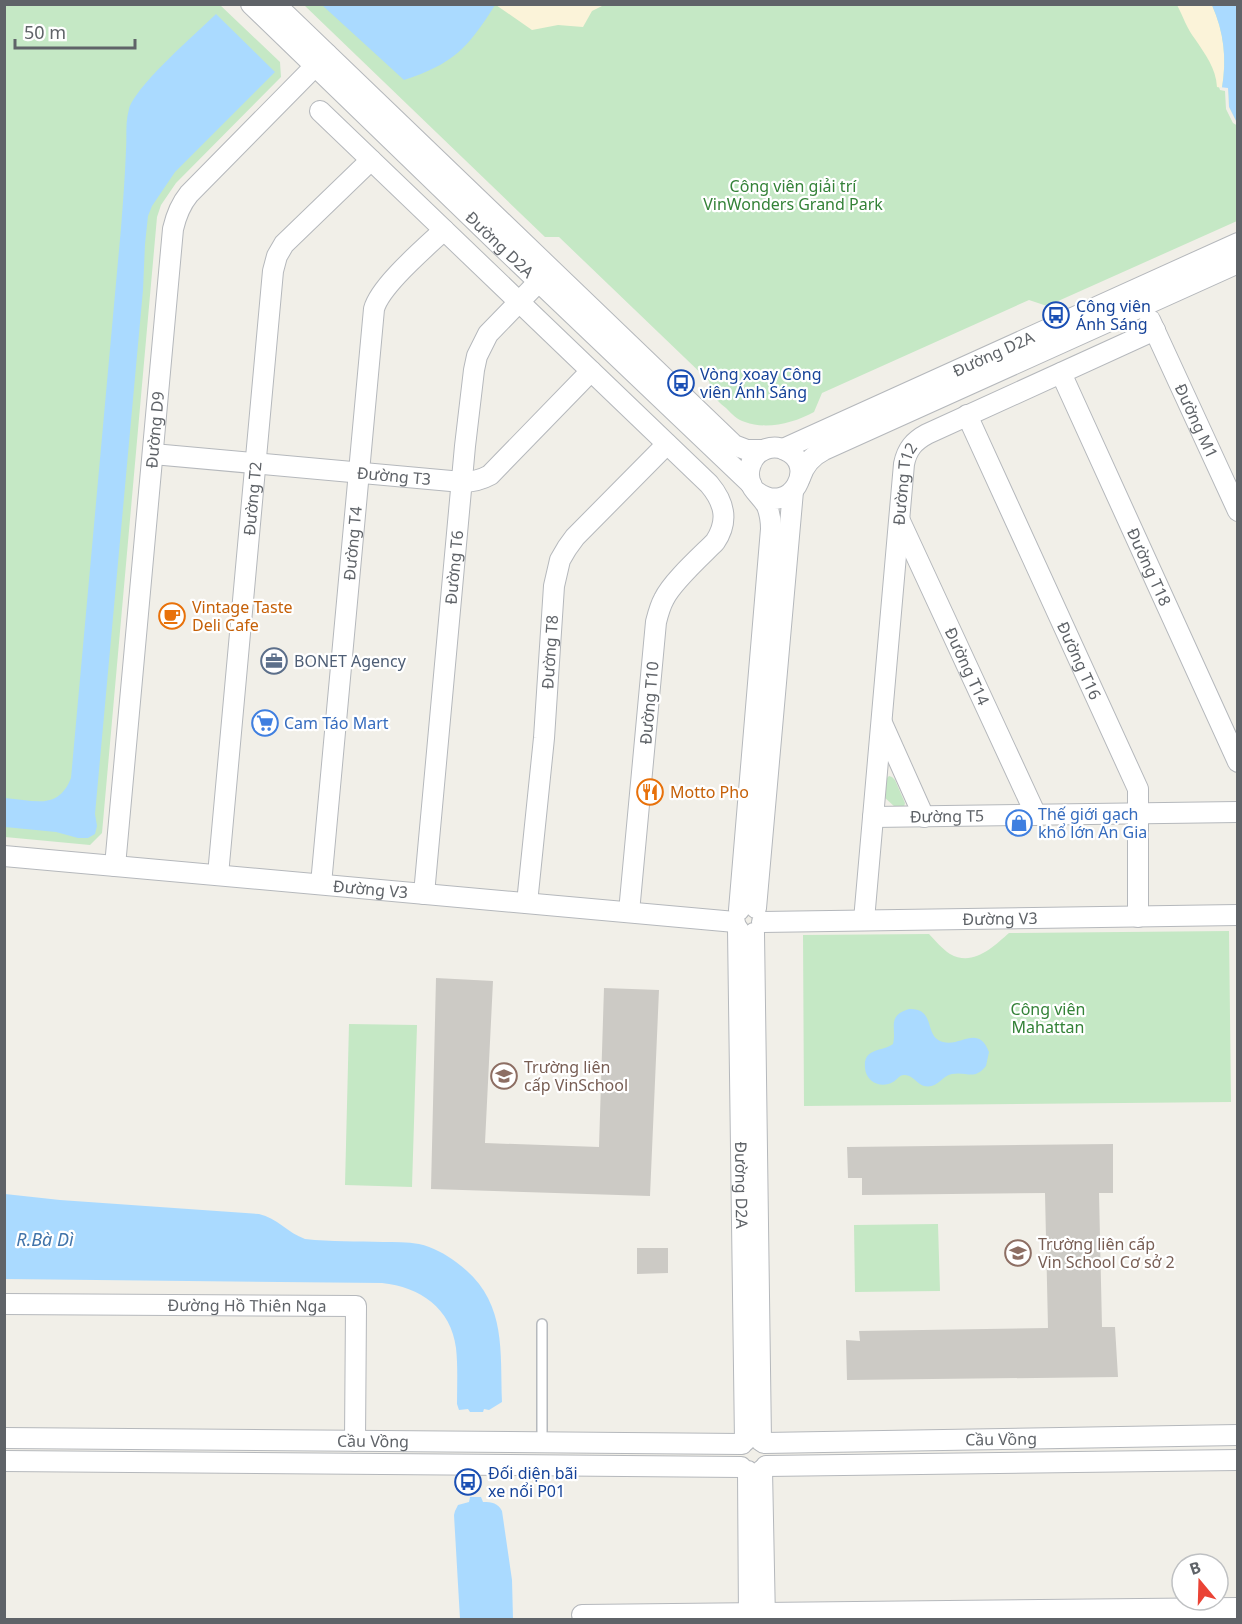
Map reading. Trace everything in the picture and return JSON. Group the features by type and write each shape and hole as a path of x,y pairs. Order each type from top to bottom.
{"street":[{"name":"Đường D2A","path":"251,4 321,60 544,275 754,488 768,509 771,529 748,920 753,1442"},
{"name":"Đường D2A","path":"275,4 321,60"},
{"name":"Đường D9","path":"114,866 173,229 179,210 189,194 321,60"},
{"path":"320,111 667,444"},
{"name":"Đường T2","path":"218,875 273,271 284,243 371,160"},
{"name":"Đường T4","path":"321,884 373,316 376,301 384,288 444,230"},
{"name":"Đường D2A","path":"748,920 796,484 806,465 824,450 1139,297 1238,243"},
{"name":"Đường D2A","path":"783,449 1139,297 1238,263"},
{"name":"Đường D2A","path":"544,275 734,445 747,450 763,450"},
{"name":"Đường T6","path":"424,894 471,382 477,356 488,334 544,275"},
{"name":"Đường M1","path":"1139,297 1238,511"},
{"name":"Đường T12","path":"864,920 904,464 908,449 919,438 1155,330"},
{"name":"Đường T3","path":"153,454 462,482 476,481 490,475 591,371"},
{"name":"Đường T18","path":"1061,373 1238,762"},
{"name":"Đường T16","path":"967,415 1138,789 1138,917"},
{"name":"Đường T10","path":"630,912 659,610 664,597 672,587 715,543 720,535 724,517 720,499 715,491 667,444"},
{"name":"Đường T8","path":"527,903 544,738 554,586 560,560 575,537 667,444"},
{"path":"783,449 794,456 798,462 800,470 796,484 785,497 767,498 754,488 749,477 750,466 763,450 783,449"},
{"name":"Đường T14","path":"899,519 1036,815"},
{"name":"Đường T12","path":"881,721 924,817"},
{"name":"Đường T5","path":"873,817 1238,812"},
{"name":"Đường V3","path":"4,856 630,912 748,920 1238,915"},
{"name":"Đường Hồ Thiên Nga","path":"4,1304 356,1306 355,1441"},
{"name":"Cầu Vồng","path":"4,1438 542,1443 1238,1435"},
{"path":"753,1442 769,1450 770,1456 754,1468 737,1457 737,1451 753,1442"},
{"name":"Cầu Vồng","path":"4,1461 754,1468 1238,1460"},
{"path":"754,1468 757,1617"},
{"path":"582,1615 757,1617 1238,1608"}],"lane":[{"path":"542,1324 542,1443"}],"green space":[{"path":"4,5 220,5 280,62 281,77 176,183 161,205 157,217 102,833 90,845 5,837"},
{"name":"Công viên giải trí VinWonders Grand Park","path":"304,5 1237,5 1237,221 1047,306 1029,300 822,393 814,412 806,416 780,424 753,424 737,418 719,402 714,397 709,381 559,237 545,237"},
{"path":"889,776 895,780 905,803 904,807 895,807 884,797 885,780"},
{"name":"Công viên Mahattan","path":"1229,931 1231,1102 804,1106 803,935 929,934 950,954 967,958 982,954 1009,933"},
{"path":"349,1024 417,1025 412,1187 345,1185"},
{"path":"938,1224 940,1291 855,1292 854,1225"}],"sand":[{"path":"496,5 604,5 592,11 583,27 558,25 532,30"},
{"path":"1177,5 1212,5 1223,46 1222,88 1217,87 1215,74"}],"water":[{"path":"322,5 495,5 476,33 458,53 435,68 404,80"},
{"path":"1212,5 1237,5 1237,123 1229,107 1228,88 1222,88 1223,46"},
{"path":"216,14 275,72 175,172 152,206 148,216 95,834 88,838 78,838 56,832 5,827 5,798 35,801 52,799 66,788 71,778 121,228 129,109 143,86"},
{"path":"909,1009 923,1013 933,1035 943,1042 950,1043 969,1038 980,1039 989,1052 986,1066 982,1071 974,1074 948,1075 933,1086 921,1085 907,1075 884,1085 875,1083 866,1073 865,1061 870,1053 893,1044 895,1019 897,1015"},
{"name":"R.Bà Dì","path":"5,1194 259,1214 305,1239 406,1242 434,1249 456,1262 473,1276 492,1308 500,1343 502,1402 489,1410 484,1409 483,1412 459,1410 456,1348 448,1322 431,1302 409,1289 396,1285 5,1279"},
{"path":"470,1497 481,1497 483,1502 499,1506 502,1511 512,1580 513,1619 460,1619 454,1515 458,1505 469,1502"}],"pier":[{"path":"1219,87 1228,88 1229,107 1238,126 1233,123 1226,109 1225,91 1220,90"}],"building":[{"path":"436,978 493,981 485,1143 599,1147 604,988 659,990 650,1196 431,1189"},
{"path":"1113,1144 1113,1193 1099,1193 1102,1327 1115,1327 1118,1377 847,1380 846,1340 860,1341 859,1331 1048,1328 1045,1193 862,1195 862,1178 848,1178 847,1147"},
{"path":"637,1248 668,1248 668,1273 637,1274"}],"place":[{"name":"Công viên Ánh Sáng","path":"1056,315"},
{"name":"Vòng xoay Công viên Ánh Sáng","path":"681,383"},
{"name":"Vintage Taste Deli Cafe","path":"172,616"},
{"name":"BONET Agency","path":"274,661"},
{"name":"Cam Táo Mart","path":"265,723"},
{"name":"Motto Pho","path":"650,792"},
{"name":"Thế giới gạch khổ lớn An Gia","path":"1019,823"},
{"name":"Trường liên cấp VinSchool","path":"504,1076"},
{"name":"Trường liên cấp Vin School Cơ sở 2","path":"1018,1253"},
{"name":"Đối diện bãi xe nổi P01","path":"468,1482"}]}
